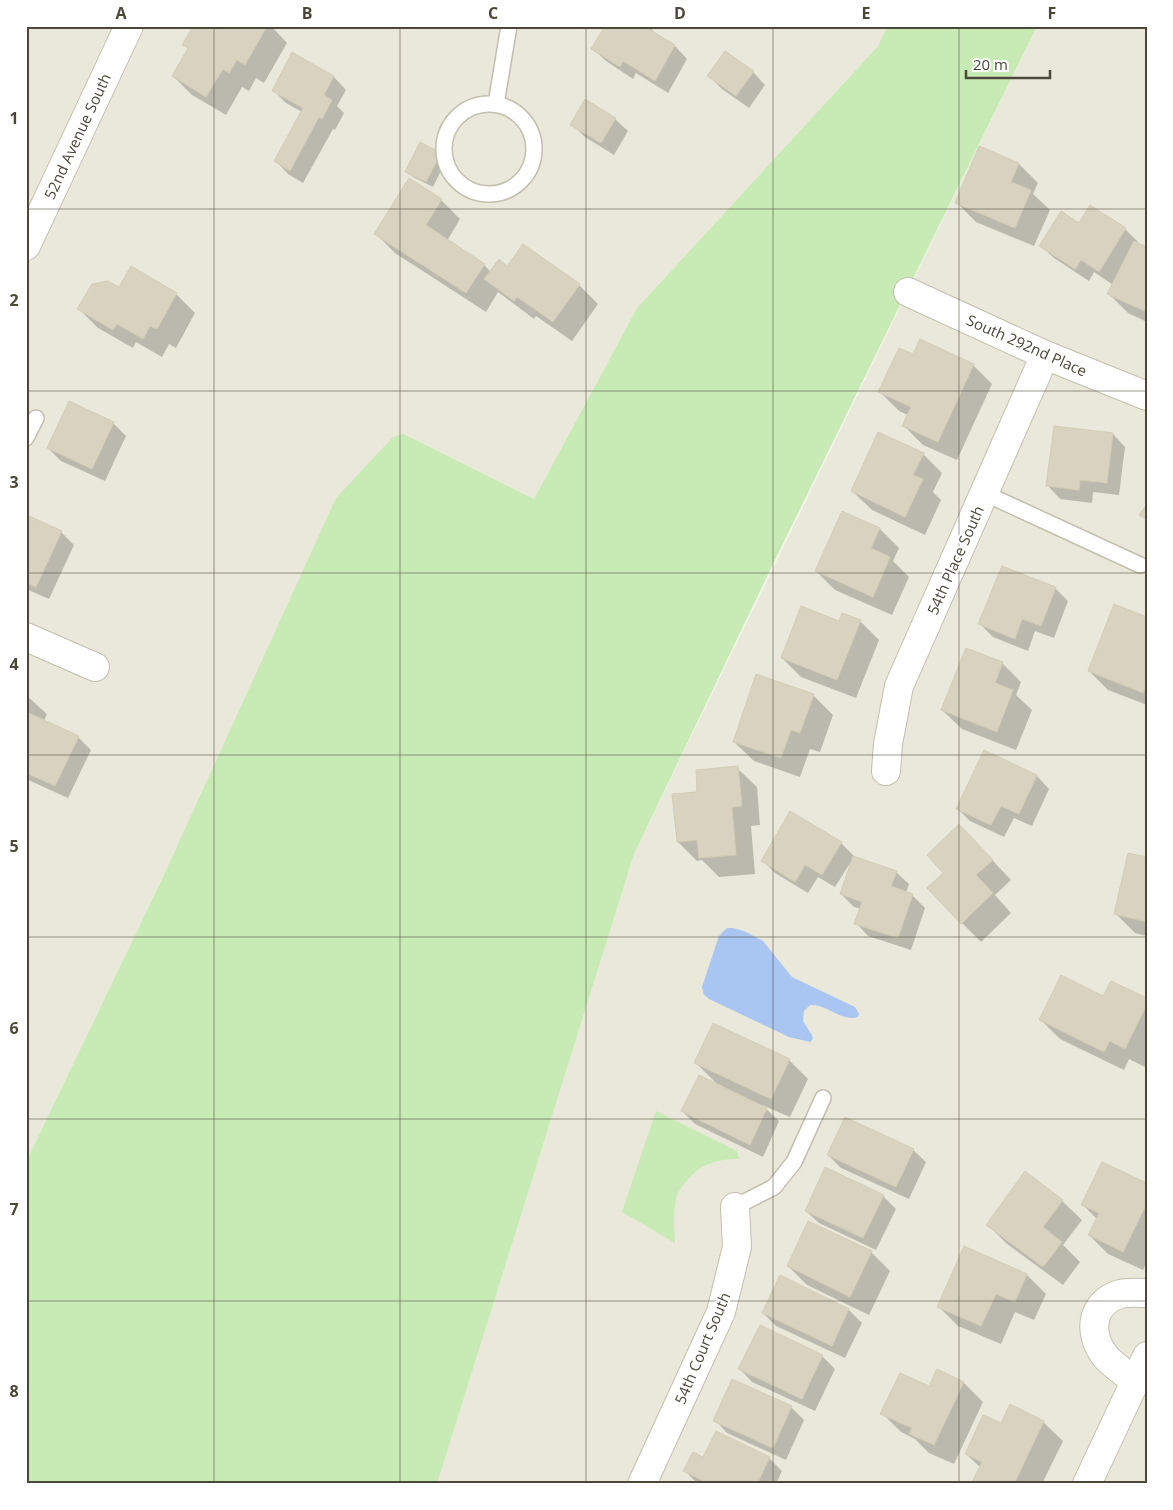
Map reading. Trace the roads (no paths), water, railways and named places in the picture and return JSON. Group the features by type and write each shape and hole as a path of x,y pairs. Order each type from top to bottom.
{"street":[{"name":"52nd Avenue South","path":"26,246 129,26"},
{"name":"South 292nd Place","path":"908,292 1045,355 1147,396"},
{"name":"54th Place South","path":"886,771 888,744 899,686 1045,355"},
{"path":"26,637 95,667"},
{"name":"54th Court South","path":"642,1484 721,1312 737,1247 735,1207"},
{"path":"1135,1381 1106,1357 1097,1341 1093,1321 1104,1302 1120,1294 1147,1293"},
{"path":"1087,1484 1147,1356"}],"lane":[{"path":"496,104 509,26"},
{"path":"496,104 513,110 526,122 534,138 535,156 528,173 516,186 500,194 482,194 465,188 452,176 445,160 444,142 450,125 462,112 478,105 496,104"},
{"path":"26,438 36,418"},
{"path":"984,493 1140,565"},
{"path":"735,1207 774,1187 794,1162 823,1098"}],"water":[{"path":"727,928 744,931 763,941 792,977 855,1007 859,1014 858,1017 845,1017 823,1007 810,1005 804,1011 803,1021 812,1035 813,1039 810,1042 789,1037 709,999 704,995 702,987 719,936"}]}
